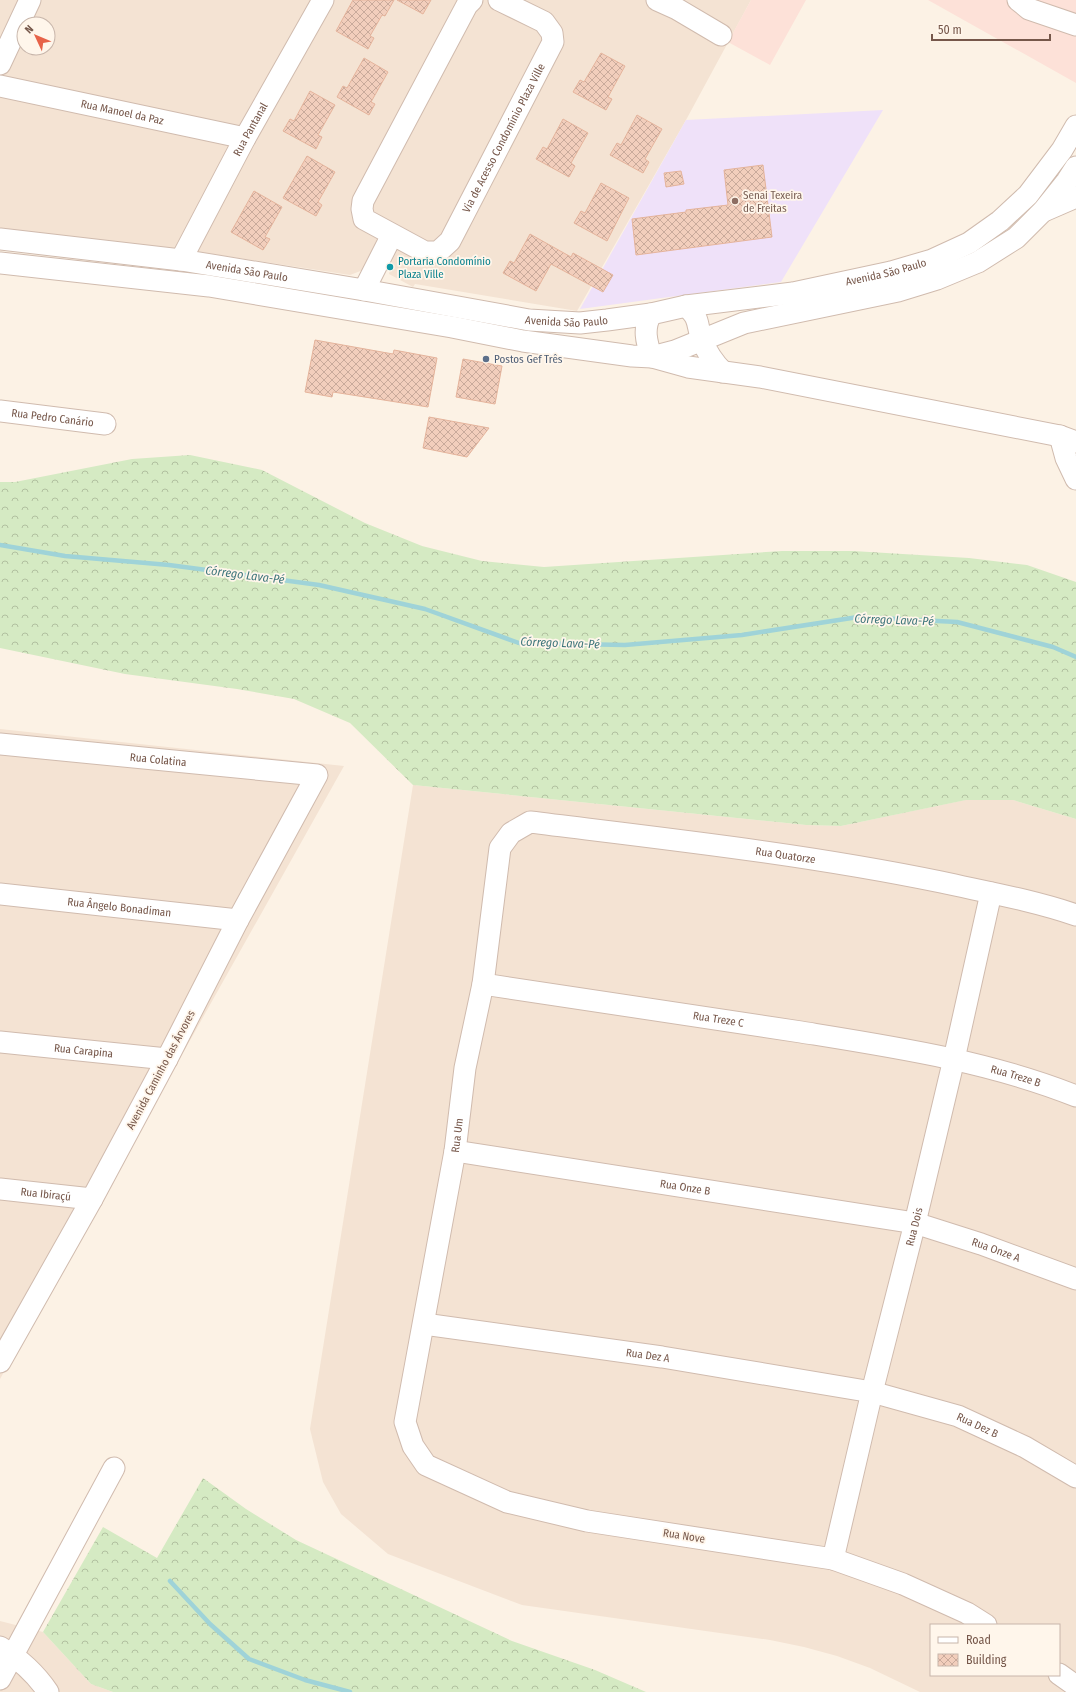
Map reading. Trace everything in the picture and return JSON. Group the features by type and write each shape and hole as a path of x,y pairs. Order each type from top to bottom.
{"street":[{"path":"0,64 30,0"},
{"name":"Via de Acesso Condomínio Plaza Ville","path":"472,0 467,5 363,201 362,209 364,220 425,252 438,252 450,241 553,42 552,32 544,22 499,0"},
{"path":"657,0 680,5 721,35"},
{"path":"1018,0 1029,9 1076,25"},
{"name":"Rua Pantanal","path":"181,260 317,1"},
{"name":"Rua Manoel da Paz","path":"0,86 245,138"},
{"name":"Avenida São Paulo","path":"0,239 181,260 364,290 529,320 580,323 651,314 686,306 793,293 891,272 932,260 963,246 1000,221 1028,196 1062,150 1076,126"},
{"name":"Avenida São Paulo","path":"0,263 209,286 452,327 523,341 632,356 652,357 675,351 701,339 744,323 898,291 937,279 978,262 1016,238 1043,211 1068,182 1076,167"},
{"path":"1043,211 1076,197"},
{"path":"364,290 392,235"},
{"path":"686,306 695,314 701,339 713,362 723,372"},
{"path":"651,314 647,321 646,337 652,357 688,368 760,377 1068,439 1066,458 1076,479"},
{"name":"Rua Pedro Canário","path":"0,411 105,424"},
{"name":"Rua Colatina","path":"0,744 317,775"},
{"name":"Avenida Caminho das Árvores","path":"0,1362 7,1338 92,1199 167,1059 238,920 317,775"},
{"name":"Rua Quatorze","path":"500,848 511,833 530,822 759,851 871,867 991,893 1076,915"},
{"name":"Rua Um","path":"405,1422 455,1151 465,1068 483,984 500,848"},
{"name":"Rua Dois","path":"832,1560 872,1392 915,1223 991,893"},
{"name":"Rua Ângelo Bonadiman","path":"0,894 238,920"},
{"name":"Rua Treze C","path":"483,984 690,1014 876,1044 954,1059"},
{"name":"Rua Carapina","path":"0,1042 167,1059"},
{"name":"Rua Treze B","path":"954,1059 1054,1088 1076,1096"},
{"name":"Rua Onze B","path":"455,1151 915,1223"},
{"name":"Rua Ibiraçú","path":"0,1189 92,1199"},
{"name":"Rua Onze A","path":"915,1223 981,1244 1076,1279"},
{"name":"Rua Dez A","path":"424,1324 662,1357 872,1392"},
{"name":"Rua Dez B","path":"872,1392 958,1416 1025,1447 1076,1477"},
{"name":"Rua Nove","path":"405,1422 413,1446 426,1465 507,1502 587,1521 832,1560 903,1584 967,1613 984,1624"},
{"path":"0,1679 7,1651 114,1468"},
{"path":"7,1651 42,1683 48,1692"}],"shaded area":[{"path":"0,0 751,0 686,120 577,311 415,284 413,287 389,274 390,270 368,258 363,270 350,275 193,251 0,230"},
{"path":"751,0 806,0 770,65 728,42"},
{"path":"928,0 1076,0 1076,83"},
{"name":"Senai Texeira de Freitas","path":"883,110 781,282 580,309 686,120"},
{"path":"0,729 344,766 0,1379"},
{"path":"413,785 806,825 841,826 965,800 1013,800 1076,819 1076,1692 920,1692 870,1668 837,1656 804,1647 770,1640 522,1605 388,1554 341,1514 323,1482 310,1429"},
{"path":"0,1621 43,1632 91,1684 113,1692 0,1692"}],"green space":[{"path":"190,455 262,470 365,523 422,546 482,561 544,567 782,551 853,551 969,558 1027,565 1076,582 1076,819 1013,800 966,800 841,826 806,825 413,785 350,723 294,699 237,689 125,674 0,648 0,482 15,482 132,459"},
{"path":"203,1478 246,1509 296,1540 512,1641 595,1670 646,1692 113,1692 91,1684 43,1632 103,1527 157,1558"}],"building":[{"path":"353,0 394,0 385,16 382,15 370,36 374,38 368,49 336,31"},
{"path":"397,0 431,0 423,14"},
{"path":"601,53 625,66 608,97 612,99 606,110 573,92 580,80 584,82"},
{"path":"364,58 388,72 371,102 375,104 369,115 337,97 343,86 347,88"},
{"path":"310,91 335,105 318,135 322,137 316,149 283,131 290,119 294,121"},
{"path":"637,115 662,129 645,159 649,162 643,173 610,155 617,143 621,145"},
{"path":"563,119 588,133 571,163 575,166 569,177 536,159 543,147 547,149"},
{"path":"307,156 335,172 318,202 322,205 316,216 283,198"},
{"path":"763,165 772,237 636,255 632,219 728,205 724,170"},
{"path":"681,171 684,184 666,187 664,173"},
{"path":"601,183 629,198 607,241 574,223 581,211 585,213"},
{"path":"254,191 282,207 265,237 270,239 263,250 231,232"},
{"path":"530,234 571,257 573,253 613,275 603,292 551,264 536,291 503,273 510,261 514,263"},
{"path":"315,340 393,354 394,350 437,358 428,407 333,392 332,397 305,392"},
{"path":"463,359 502,366 495,404 456,397"},
{"path":"429,417 489,428 467,457 423,448"}],"waterway":[{"name":"Córrego Lava-Pé","path":"0,545 65,556 169,565 319,585 425,609 519,643 625,645 742,635 858,617 957,622 1053,647 1076,657"},
{"path":"170,1581 210,1624 249,1659 305,1680 350,1692"}],"place":[{"name":"Senai Texeira de Freitas","path":"735,201"},
{"name":"Portaria Condomínio Plaza Ville","path":"390,267"},
{"name":"Postos Gef Três","path":"486,359"}]}
